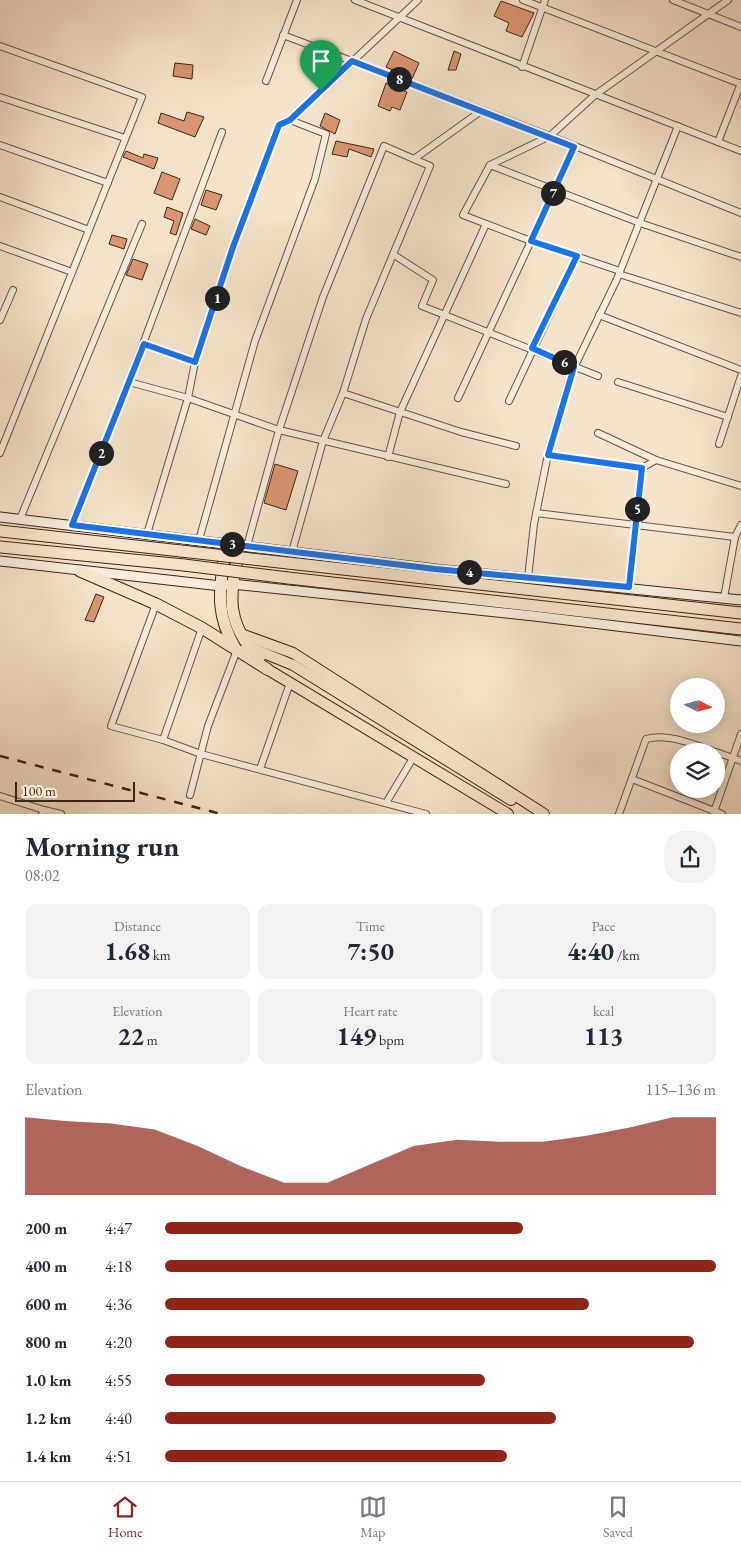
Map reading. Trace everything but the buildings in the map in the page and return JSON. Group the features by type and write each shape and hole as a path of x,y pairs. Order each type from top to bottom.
{"highway":[{"path":"0,531 741,614"},
{"path":"226,543 226,585 221,617 224,629 242,648 267,668"},
{"path":"242,648 241,634 234,621 226,585 243,546"},
{"path":"0,547 184,565 741,629"},
{"path":"80,571 156,604 242,648"}],"main road":[{"path":"241,634 293,653 544,814"},
{"path":"242,648 293,665 533,814"},
{"path":"267,668 290,683 333,706 413,758 508,814"}],"street":[{"path":"266,81 297,0"},
{"path":"355,0 522,67 741,151"},
{"path":"146,534 188,398 195,362 233,247 279,125 290,120 418,0"},
{"path":"523,0 741,83 718,142"},
{"path":"522,67 546,0"},
{"path":"673,0 741,27"},
{"path":"728,0 596,95 550,136 490,165 463,215 531,241 741,313"},
{"path":"283,35 740,210"},
{"path":"0,46 142,96 0,453"},
{"path":"0,97 125,138"},
{"path":"414,159 481,111"},
{"path":"199,540 255,341 314,179 326,134 290,120"},
{"path":"528,578 536,513 548,455 574,367 620,272 678,126"},
{"path":"72,525 144,344 222,132"},
{"path":"0,145 108,183"},
{"path":"243,546 323,297 384,146 430,166 366,319 343,393 323,441 292,552"},
{"path":"458,398 574,147"},
{"path":"490,165 640,223 741,257"},
{"path":"0,197 89,230"},
{"path":"20,519 142,224"},
{"path":"388,457 400,412 486,224"},
{"path":"0,246 72,272"},
{"path":"394,255 433,280 422,306 532,348 598,376"},
{"path":"509,401 532,348 577,256"},
{"path":"0,320 13,290"},
{"path":"599,315 741,370"},
{"path":"144,344 195,362"},
{"path":"719,444 741,376"},
{"path":"129,382 188,398 279,430 506,484"},
{"path":"618,382 728,418"},
{"path":"343,393 461,432 516,446"},
{"path":"598,433 656,460 741,486"},
{"path":"548,455 642,468 656,460"},
{"path":"629,587 642,468"},
{"path":"536,513 735,537"},
{"path":"0,517 292,552 741,600"},
{"path":"724,598 735,537 741,525"},
{"path":"0,561 80,571 534,616 741,641"},
{"path":"156,604 111,726 162,740 200,754 426,814"},
{"path":"162,740 202,628"},
{"path":"190,795 208,726 242,648"},
{"path":"260,769 290,683"},
{"path":"714,812 741,734"},
{"path":"619,814 646,739 655,737 685,743"},
{"path":"725,755 741,761"},
{"path":"386,803 413,758"},
{"path":"632,779 722,814"},
{"path":"0,796 43,812 61,814"}],"railway":[{"path":"0,756 221,814"}],"route":[{"path":"352,61 550,136 574,147 531,241 577,256 532,348 574,367 548,455 642,468 629,587 435,569 72,525 144,344 195,362 233,247 279,125 290,120 321,91 352,61"}]}
